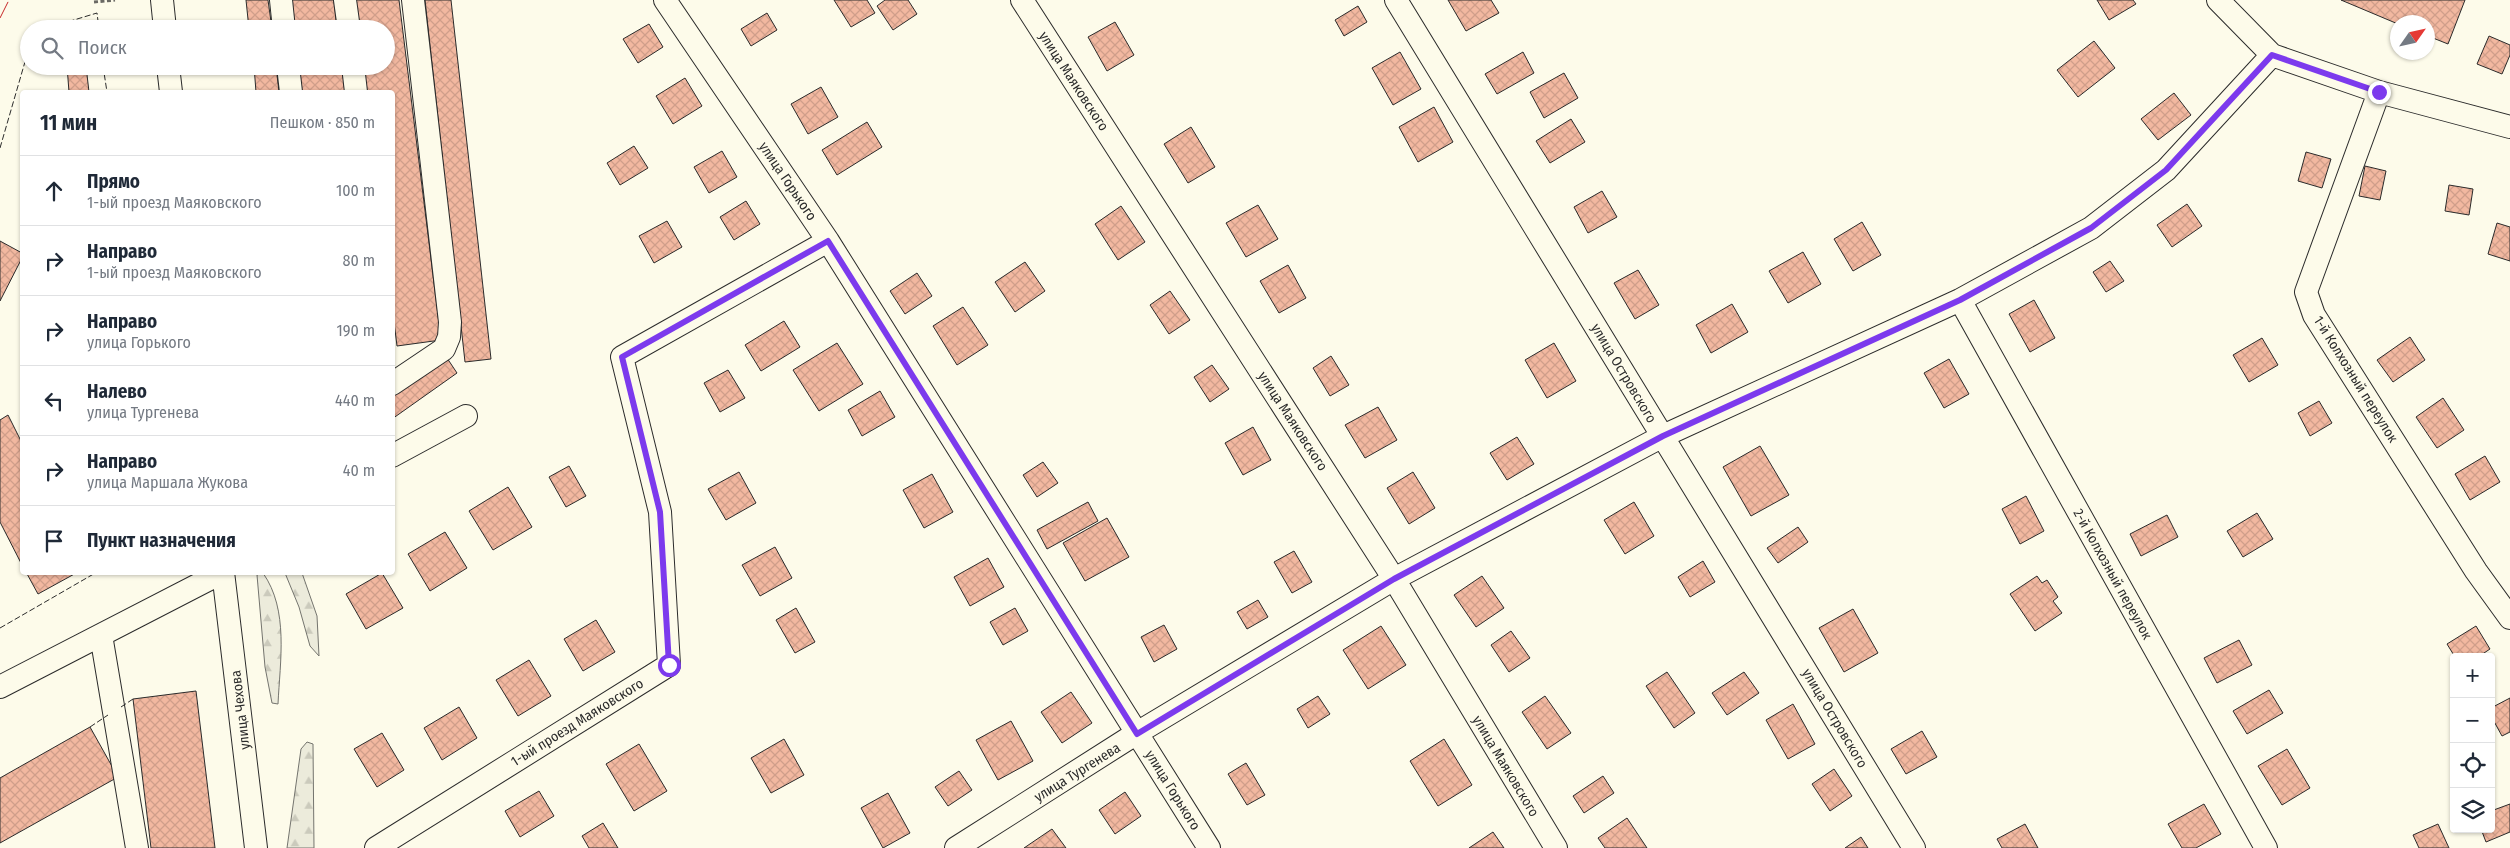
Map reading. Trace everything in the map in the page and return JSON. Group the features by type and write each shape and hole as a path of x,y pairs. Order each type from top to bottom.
{"street":[{"path":"162,0 163,20"},
{"path":"280,0 283,20"},
{"path":"345,0 347,20"},
{"path":"395,382 444,349 450,329 413,0"},
{"name":"улица Горького","path":"665,0 828,241 1209,848"},
{"name":"улица Маяковского","path":"1022,0 1394,579 1556,848"},
{"name":"улица Островского","path":"1396,0 1914,848"},
{"path":"2218,0 2272,55 2379,92 2510,127"},
{"name":"улица Тургенева","path":"956,848 1137,734 1394,579 1663,436 1960,300 2091,228 2166,170 2272,55"},
{"path":"169,75 171,90"},
{"path":"289,75 291,90"},
{"path":"354,75 356,90"},
{"name":"1-й Колхозный переулок","path":"2379,92 2306,292 2320,323 2476,570 2510,618"},
{"name":"1-ый проезд Маяковского","path":"376,848 669,665 660,512 622,357 828,241"},
{"name":"2-й Колхозный переулок","path":"1960,300 2266,848"},
{"path":"395,454 466,416"},
{"path":"0,687 219,575"},
{"name":"улица Чехова","path":"223,575 256,848"},
{"path":"101,635 138,848"}],"path":[{"path":"94,2 115,0"}],"green space":[{"path":"257,575 264,575 271,587 280,619 281,653 278,704 272,703 265,667"},
{"path":"286,575 303,575 317,616 319,656 310,646 299,607"},
{"path":"307,742 313,744 314,848 287,848 301,749"}],"building":[{"path":"246,0 268,0 271,20 248,20"},
{"path":"291,0 334,0 336,20 293,20"},
{"path":"355,0 399,0 441,340 397,346 395,330 395,90 366,90 364,75 395,75 395,20 357,20"},
{"path":"425,0 451,0 491,359 465,362"},
{"path":"834,0 867,0 875,13 851,27"},
{"path":"885,0 908,0 917,14 893,30 877,6"},
{"path":"1448,0 1491,0 1499,13 1466,31"},
{"path":"2097,0 2133,0 2136,4 2109,20"},
{"path":"2341,0 2465,0 2448,44 2435,39 2435,15 2390,15 2390,21"},
{"path":"1358,6 1367,22 1344,36 1335,20"},
{"path":"767,13 777,30 751,46 741,29"},
{"path":"1115,22 1134,55 1107,71 1088,37"},
{"path":"649,24 663,47 638,63 623,39"},
{"path":"2489,36 2510,45 2510,55 2502,74 2477,64"},
{"path":"2094,41 2115,68 2078,97 2057,70"},
{"path":"1400,52 1421,89 1393,105 1372,68"},
{"path":"1523,52 1534,73 1497,94 1485,74"},
{"path":"1564,73 1578,98 1544,118 1530,92"},
{"path":"68,75 87,75 89,90 69,90"},
{"path":"255,75 277,75 279,90 256,90"},
{"path":"299,75 343,75 345,90 301,90"},
{"path":"685,78 702,106 673,124 656,96"},
{"path":"821,87 838,117 808,134 791,104"},
{"path":"2174,93 2191,115 2158,140 2141,119"},
{"path":"1434,107 1453,142 1418,162 1399,127"},
{"path":"1571,119 1585,142 1550,163 1536,141"},
{"path":"867,122 882,147 837,175 822,150"},
{"path":"1191,127 1215,167 1188,183 1164,144"},
{"path":"634,146 648,168 620,185 607,163"},
{"path":"722,151 737,177 709,193 694,167"},
{"path":"2306,152 2331,159 2322,188 2298,181"},
{"path":"2365,166 2386,171 2380,200 2359,196"},
{"path":"2449,185 2473,189 2469,215 2445,211"},
{"path":"1602,191 1617,217 1588,233 1574,207"},
{"path":"746,201 760,224 734,240 720,217"},
{"path":"2187,204 2202,226 2172,247 2157,225"},
{"path":"1258,205 1278,239 1246,257 1226,223"},
{"path":"1121,206 1145,242 1118,260 1095,224"},
{"path":"667,221 682,247 654,263 639,236"},
{"path":"1862,222 1881,255 1853,271 1834,239"},
{"path":"2497,223 2510,227 2510,261 2488,254"},
{"path":"0,241 20,252 20,262 0,301"},
{"path":"1803,252 1821,284 1788,303 1769,271"},
{"path":"2110,261 2124,281 2106,292 2093,272"},
{"path":"1025,262 1045,291 1015,312 995,282"},
{"path":"1288,265 1306,298 1279,313 1260,281"},
{"path":"1638,270 1659,305 1635,319 1614,283"},
{"path":"917,273 932,296 905,314 890,291"},
{"path":"1170,291 1190,320 1169,334 1150,305"},
{"path":"2034,300 2055,338 2030,352 2009,314"},
{"path":"1732,304 1748,332 1711,353 1696,325"},
{"path":"963,307 988,345 957,365 933,326"},
{"path":"784,321 800,347 761,371 745,345"},
{"path":"2410,337 2425,360 2393,382 2377,360"},
{"path":"2262,338 2278,365 2249,382 2233,355"},
{"path":"837,343 863,384 819,411 793,370"},
{"path":"1554,343 1576,381 1547,398 1525,360"},
{"path":"445,355 457,373 395,417 395,390"},
{"path":"1331,356 1349,385 1330,396 1313,368"},
{"path":"1949,359 1969,394 1944,408 1924,373"},
{"path":"1212,365 1229,389 1210,402 1194,377"},
{"path":"728,370 745,398 720,412 704,383"},
{"path":"880,391 895,417 862,436 848,410"},
{"path":"2443,398 2464,430 2437,448 2416,417"},
{"path":"2319,401 2332,423 2310,436 2298,413"},
{"path":"1378,407 1397,440 1365,458 1345,425"},
{"path":"8,415 20,439 20,561 0,522 0,420"},
{"path":"1253,427 1271,460 1243,475 1225,443"},
{"path":"1517,437 1534,464 1507,480 1490,453"},
{"path":"1760,446 1789,495 1751,516 1723,467"},
{"path":"2485,456 2500,482 2470,500 2455,474"},
{"path":"1043,462 1058,483 1037,497 1023,475"},
{"path":"569,466 586,496 566,507 549,477"},
{"path":"739,472 756,503 726,520 708,489"},
{"path":"1413,472 1435,508 1409,524 1387,488"},
{"path":"932,474 953,512 924,528 903,490"},
{"path":"508,487 532,527 493,550 469,511"},
{"path":"2026,496 2044,531 2020,544 2002,509"},
{"path":"1088,502 1098,521 1047,549 1037,530"},
{"path":"1634,502 1654,536 1625,554 1604,520"},
{"path":"2257,513 2273,539 2243,557 2227,531"},
{"path":"2167,515 2178,537 2141,556 2130,534"},
{"path":"1107,518 1129,557 1085,581 1063,543"},
{"path":"1798,527 1808,542 1778,563 1767,548"},
{"path":"445,532 467,568 430,591 408,554"},
{"path":"775,547 792,578 760,596 742,565"},
{"path":"1294,551 1312,582 1292,593 1274,562"},
{"path":"988,558 1004,587 970,606 954,577"},
{"path":"1703,561 1715,582 1690,597 1678,577"},
{"path":"28,575 73,575 38,594"},
{"path":"379,575 383,575 403,608 366,629 346,594"},
{"path":"1482,576 1504,608 1476,627 1454,595"},
{"path":"2037,576 2042,583 2047,580 2058,597 2053,601 2062,613 2035,631 2010,594"},
{"path":"1258,600 1268,617 1247,629 1237,612"},
{"path":"796,608 815,642 795,653 776,620"},
{"path":"1015,608 1028,631 1003,645 990,622"},
{"path":"1853,609 1878,653 1844,672 1819,628"},
{"path":"596,620 615,652 583,671 564,639"},
{"path":"1164,625 1177,649 1154,662 1141,637"},
{"path":"1381,626 1406,665 1368,689 1343,650"},
{"path":"2476,626 2490,649 2484,653 2453,653 2447,644"},
{"path":"1511,631 1530,658 1509,672 1491,645"},
{"path":"2239,640 2252,665 2217,683 2204,658"},
{"path":"529,660 551,696 518,716 496,680"},
{"path":"1667,672 1695,713 1674,728 1646,686"},
{"path":"1744,672 1759,693 1727,715 1712,693"},
{"path":"2269,690 2283,713 2247,734 2233,711"},
{"path":"196,691 215,848 151,848 133,699"},
{"path":"1071,692 1092,723 1062,743 1041,712"},
{"path":"1318,696 1330,714 1308,728 1297,709"},
{"path":"1545,696 1571,733 1547,749 1522,712"},
{"path":"2510,698 2510,732 2502,736 2495,723 2495,706"},
{"path":"1793,704 1815,744 1788,759 1766,720"},
{"path":"459,707 477,738 442,760 424,728"},
{"path":"1011,721 1033,761 998,780 976,740"},
{"path":"90,727 118,777 0,843 0,778"},
{"path":"1922,731 1937,757 1906,774 1891,749"},
{"path":"382,733 404,770 377,787 354,749"},
{"path":"784,739 804,775 771,793 751,758"},
{"path":"1444,739 1472,785 1438,806 1410,761"},
{"path":"639,744 667,791 634,811 606,764"},
{"path":"2287,749 2310,788 2282,805 2258,766"},
{"path":"1246,763 1265,795 1247,805 1228,774"},
{"path":"1834,769 1852,796 1830,811 1812,784"},
{"path":"959,771 972,790 948,806 935,787"},
{"path":"1603,776 1614,793 1584,813 1573,796"},
{"path":"539,791 554,816 520,837 505,811"},
{"path":"1125,792 1141,816 1115,834 1099,810"},
{"path":"888,793 910,833 883,848 861,808"},
{"path":"2204,804 2221,834 2196,848 2182,848 2168,824"},
{"path":"2510,804 2510,832 2486,842 2483,833 2495,833 2495,810"},
{"path":"1627,818 1647,848 1605,848 1598,838"},
{"path":"603,823 618,848 589,848 582,836"},
{"path":"2025,824 2038,848 2002,848 1997,839"},
{"path":"2438,824 2449,848 2419,848 2413,835"},
{"path":"1052,829 1066,848 1024,848"},
{"path":"1493,832 1504,848 1469,848"},
{"path":"1861,837 1868,848 1845,848"}],"fence":[{"path":"74,20 97,13 98,20"},
{"path":"0,148 21,75"},
{"path":"104,75 107,90"},
{"path":"0,628 92,575"},
{"path":"121,707 133,699"},
{"path":"90,727 108,715"}],"power":[{"path":"0,18 9,0"}],"route":[{"path":"669,665 660,512 622,357 828,241 1137,734 1394,579 1663,436 1960,300 2091,228 2166,170 2272,55 2379,92"}]}
